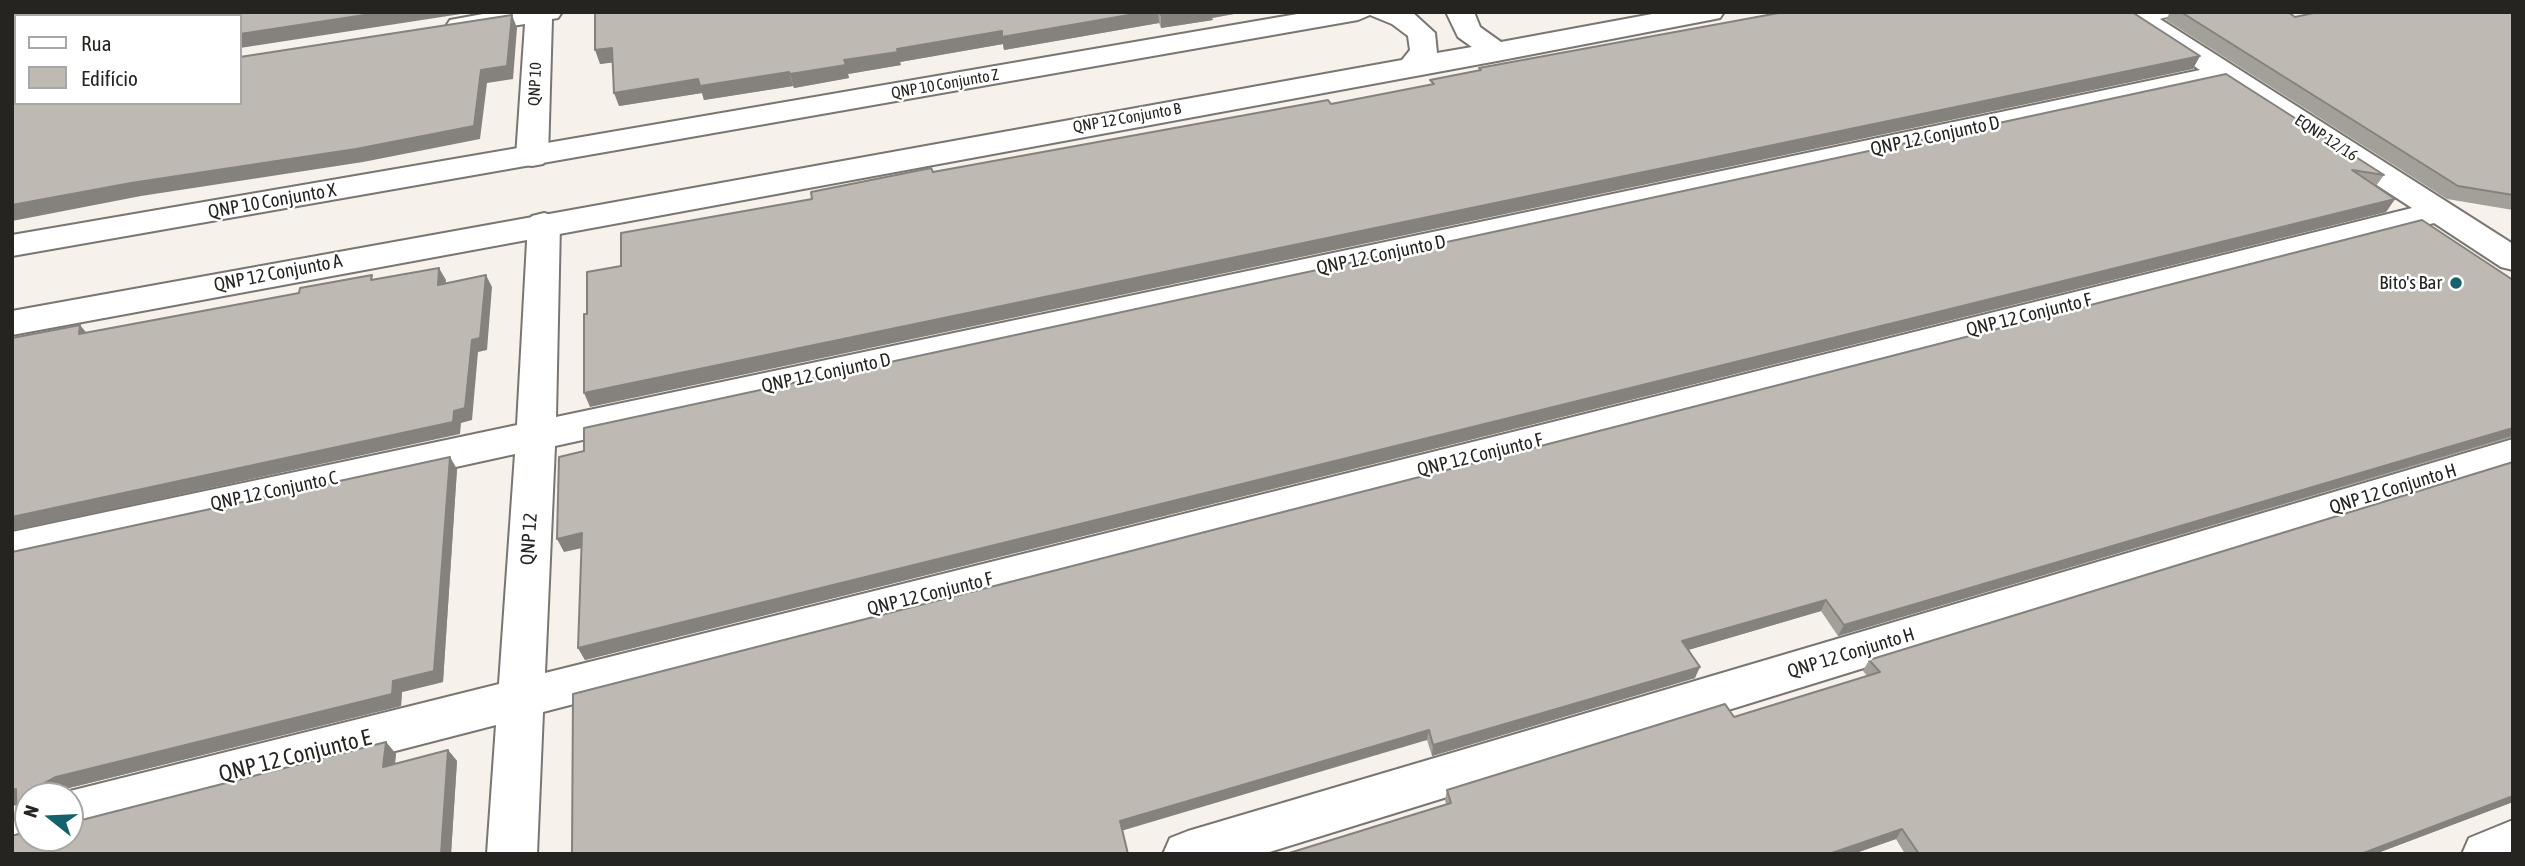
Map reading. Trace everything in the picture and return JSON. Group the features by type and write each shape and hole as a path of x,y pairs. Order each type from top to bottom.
{"street":[{"name":"QNP 10 Conjunto Z","path":"532,157 1358,12"},
{"path":"1381,12 1402,18 1421,33 1424,51 1410,67"},
{"path":"1460,12 1468,30 1497,52"},
{"name":"QNP 12 Conjunto B","path":"544,223 1710,12"},
{"name":"QNP 10","path":"532,157 542,13"},
{"path":"430,30 542,13"},
{"name":"EQNP 12/16","path":"2145,14 2226,73 2513,259"},
{"name":"QNP 12 Conjunto D","path":"536,434 2226,73"},
{"name":"QNP 10 Conjunto X","path":"12,246 532,157"},
{"name":"QNP 12 Conjunto F","path":"519,699 2440,211"},
{"name":"QNP 12 Conjunto A","path":"12,323 544,223"},
{"name":"QNP 12","path":"512,854 536,434 544,223"},
{"name":"QNP 12 Conjunto C","path":"12,548 536,434"},
{"name":"QNP 12 Conjunto H","path":"1188,854 2513,453"},
{"name":"QNP 12 Conjunto E","path":"84,809 519,699"},
{"path":"2487,854 2513,844"}],"building":[{"path":"12,12 384,12 242,34 242,14 14,14 14,105 242,105 242,57 512,15 507,66 481,70 474,126 356,149 131,183 12,205"},
{"path":"595,12 1146,12 1002,37 1002,31 897,49 898,52 844,60 846,65 790,74 789,72 700,86 698,79 614,93 612,48 595,50"},
{"path":"1784,12 2132,12 2200,56 584,393 587,272 621,266 621,233 812,199 811,192 931,168 933,172 1328,100 1331,104 1434,84 1430,80 1481,70 1479,68"},
{"path":"2181,12 2288,12 2295,17 2318,12 2513,12 2513,195 2458,186"},
{"path":"2226,74 2384,175 2352,170 2395,199 578,648 582,533 557,539 559,457 584,451 584,428"},
{"path":"2422,220 2513,280 2513,428 1844,625 1826,600 1682,641 1700,667 1433,745 1429,730 1120,821 1128,854 572,854 573,694"},
{"path":"439,268 438,285 486,275 480,338 472,340 465,408 454,411 453,422 12,517 12,338 80,325 79,334 299,293 300,288 372,275 371,280"},
{"path":"450,457 434,671 393,681 392,694 56,777 47,782 14,782 12,790 12,552"},
{"path":"2513,462 2513,796 2361,854 1919,854 1902,829 1829,854 1286,854 1451,803 1447,790 1725,704 1734,717 1880,672 1869,660"},
{"path":"386,742 383,767 448,750 441,854 12,854 14,835 14,852 84,852 84,819"}],"place":[{"name":"Bito's Bar","path":"2456,283"}]}
